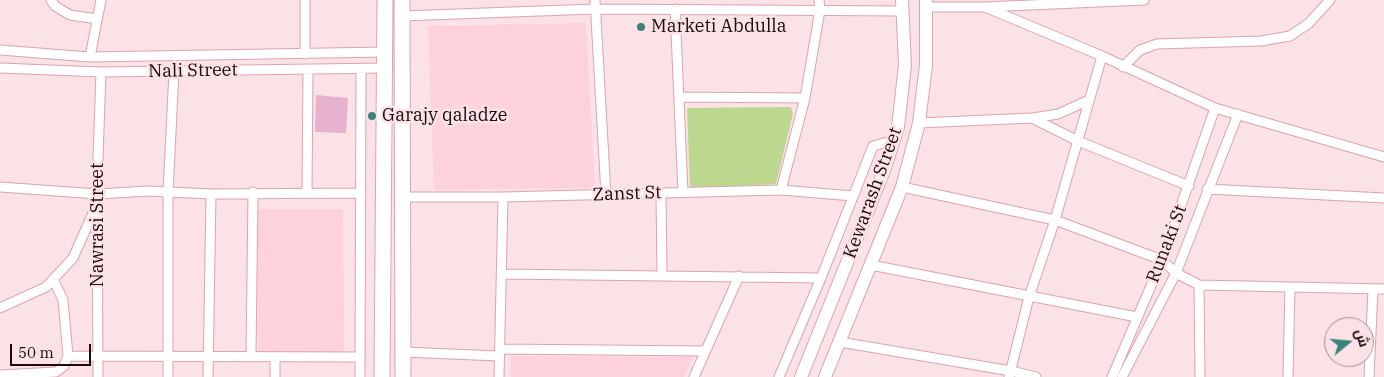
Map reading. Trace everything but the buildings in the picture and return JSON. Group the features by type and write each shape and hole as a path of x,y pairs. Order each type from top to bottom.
{"highway":[{"path":"382,377 385,0"},
{"path":"402,0 400,197 403,377"}],"main road":[{"name":"Kewarash Street","path":"825,377 902,188 919,123 926,65 926,3"},
{"name":"Kewarash Street","path":"802,377 851,258 894,140 903,87 903,5"}],"street":[{"path":"51,0 55,6 70,14 97,19"},
{"path":"90,57 101,0"},
{"path":"305,0 305,54"},
{"path":"781,190 805,98 820,10 819,0"},
{"path":"926,3 985,7 1142,0"},
{"path":"1123,67 1140,50 1157,44 1261,40 1290,36 1309,23 1330,0"},
{"path":"402,16 595,4 675,9 820,10 903,5"},
{"path":"595,4 606,195"},
{"path":"985,7 1102,56 1215,108 1384,157"},
{"path":"675,9 684,192"},
{"name":"Nali Street","path":"0,50 90,57 385,52"},
{"path":"1010,374 1029,297 1055,220 1102,56"},
{"name":"Nali Street","path":"0,68 101,72 385,68"},
{"path":"307,192 308,69"},
{"path":"360,377 361,69"},
{"path":"168,377 168,193 174,71"},
{"name":"Nawrasi Street","path":"98,377 98,198 101,72"},
{"path":"679,96 805,98"},
{"path":"919,123 1032,118 1058,114 1089,100"},
{"name":"Runaki St","path":"1112,377 1162,260 1215,108"},
{"name":"Runaki St","path":"1122,377 1176,272 1238,114"},
{"path":"1032,118 1078,141 1189,186"},
{"path":"778,377 821,278 873,146 894,140"},
{"path":"0,187 98,198 148,191 211,194 252,192 361,193"},
{"path":"902,188 1055,220 1162,260 1176,272 1199,285 1384,289"},
{"path":"1208,189 1384,198"},
{"name":"Zanst St","path":"400,197 503,197 781,190 853,196"},
{"path":"251,357 252,192"},
{"path":"661,193 662,275"},
{"path":"208,377 211,194"},
{"path":"499,377 503,197"},
{"path":"0,308 46,287 73,258 98,198"},
{"path":"871,265 1137,317"},
{"path":"502,274 821,278"},
{"path":"694,377 740,276"},
{"path":"0,375 56,372 64,366 68,356 63,300 53,279"},
{"path":"1199,285 1200,377"},
{"path":"1288,377 1290,287"},
{"path":"1369,377 1373,288"},
{"path":"840,342 1010,374 1036,377"},
{"path":"403,352 706,351"},
{"path":"68,356 168,358 360,357"},
{"path":"275,357 275,377"}],"shaded area":[{"path":"586,23 595,188 434,190 428,26"},
{"path":"257,209 343,209 344,352 261,354 258,351"},
{"path":"511,356 693,357 684,377 511,377"}],"green space":[{"path":"791,107 793,114 776,184 691,188 687,108"}],"place":[{"name":"Marketi Abdulla","path":"641,27"},
{"name":"Garajy qaladze","path":"372,116"}]}
